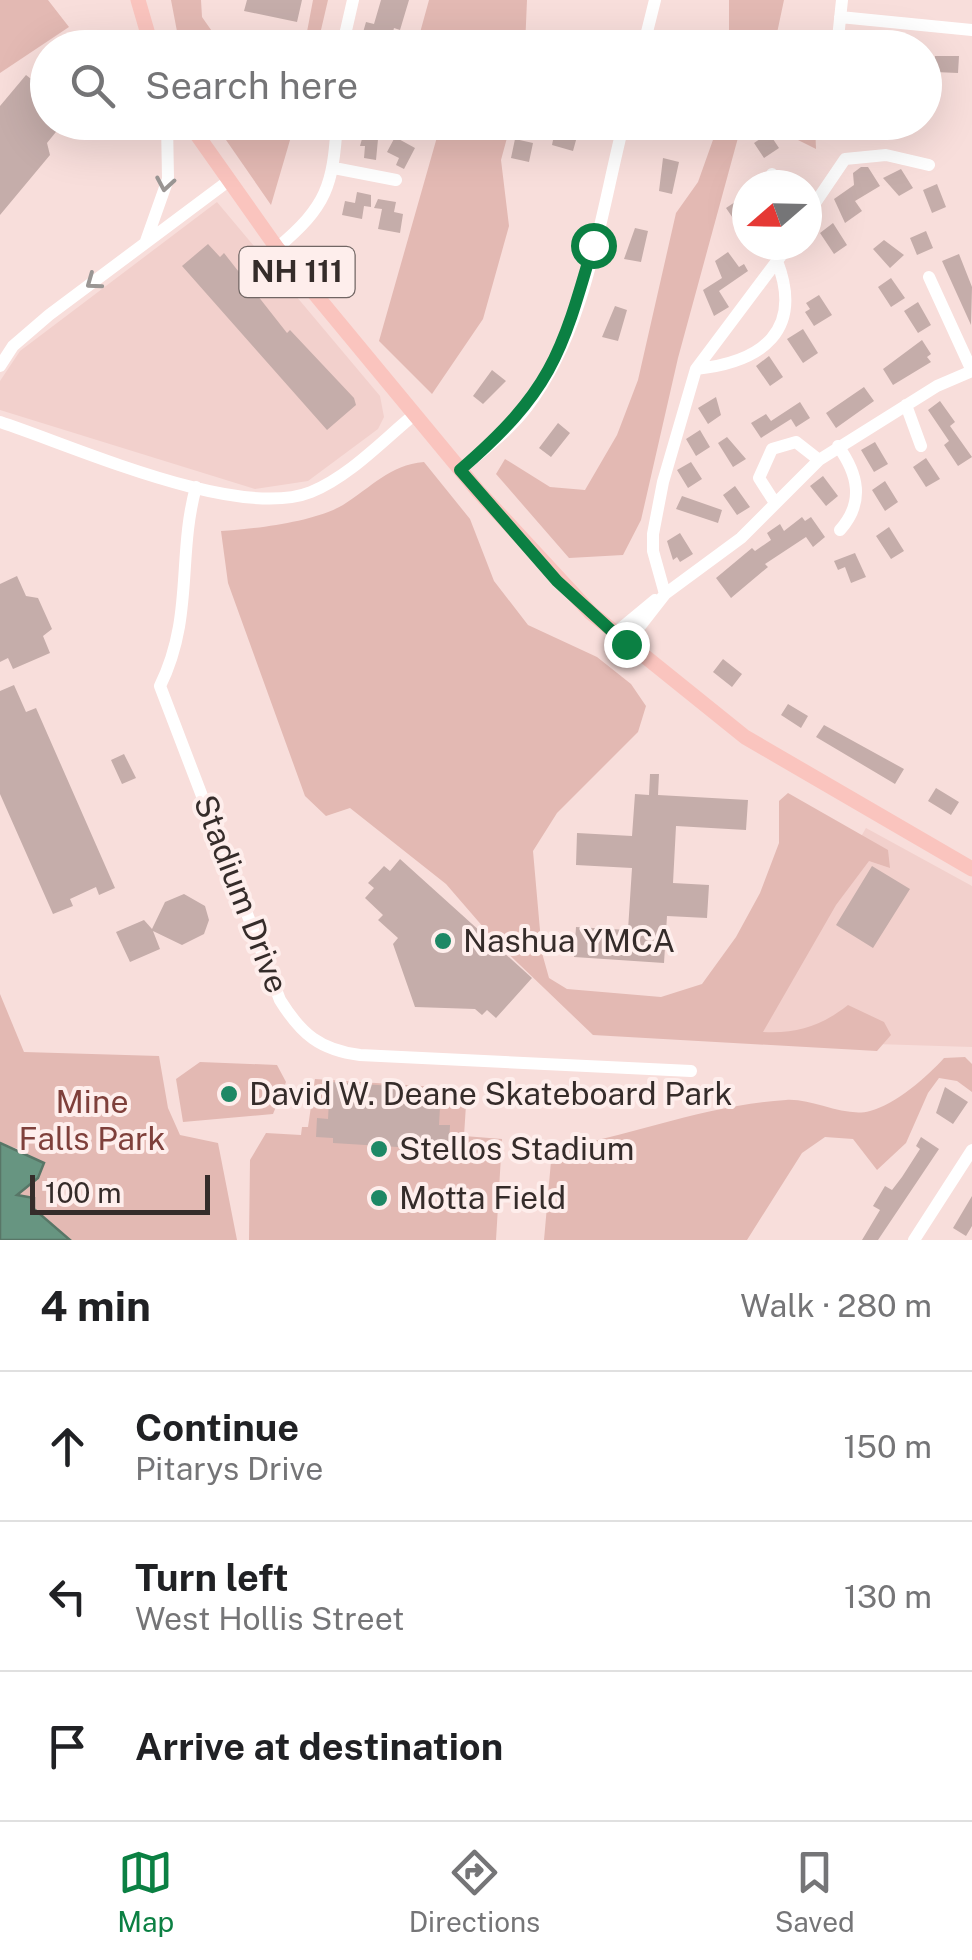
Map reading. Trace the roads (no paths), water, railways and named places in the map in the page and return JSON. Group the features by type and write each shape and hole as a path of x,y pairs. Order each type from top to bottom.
{"main road":[{"path":"138,0 147,30"},
{"name":"NH 111","path":"200,140 277,248 557,581 620,639 745,737 972,869"}],"street":[{"path":"346,30 353,0"},
{"path":"648,30 655,0"},
{"path":"839,30 842,0"},
{"path":"840,16 972,30"},
{"path":"146,243 168,178 167,140"},
{"path":"277,248 314,214 334,168 336,140"},
{"path":"460,470 515,422 555,363 574,312 619,140"},
{"path":"822,193 845,160 886,154 928,165"},
{"path":"334,168 396,180"},
{"path":"0,354 228,182"},
{"path":"696,369 746,360 781,324 789,298 777,261"},
{"path":"666,594 652,551 653,534 663,482 696,369 777,261"},
{"path":"620,639 666,594 730,546 819,460 906,405 972,371 929,276"},
{"path":"0,366 13,346"},
{"path":"906,405 921,446"},
{"path":"0,422 196,487 261,501 306,493 346,472 415,414"},
{"path":"775,503 759,478 772,449 796,442 819,460"},
{"path":"838,446 852,468 857,493 850,517 840,530"},
{"name":"Stadium Drive","path":"196,487 189,518 184,616 160,686 280,1000 305,1035 329,1050 360,1055 692,1071"},
{"path":"914,1240 972,1150"}],"place":[{"name":"Nashua YMCA","path":"443,941"},
{"name":"David W. Deane Skateboard Park","path":"229,1094"},
{"name":"Stellos Stadium","path":"379,1149"},
{"name":"Motta Field","path":"379,1198"}],"park label":[{"name":"Mine Falls Park","path":"92,1120"}]}
